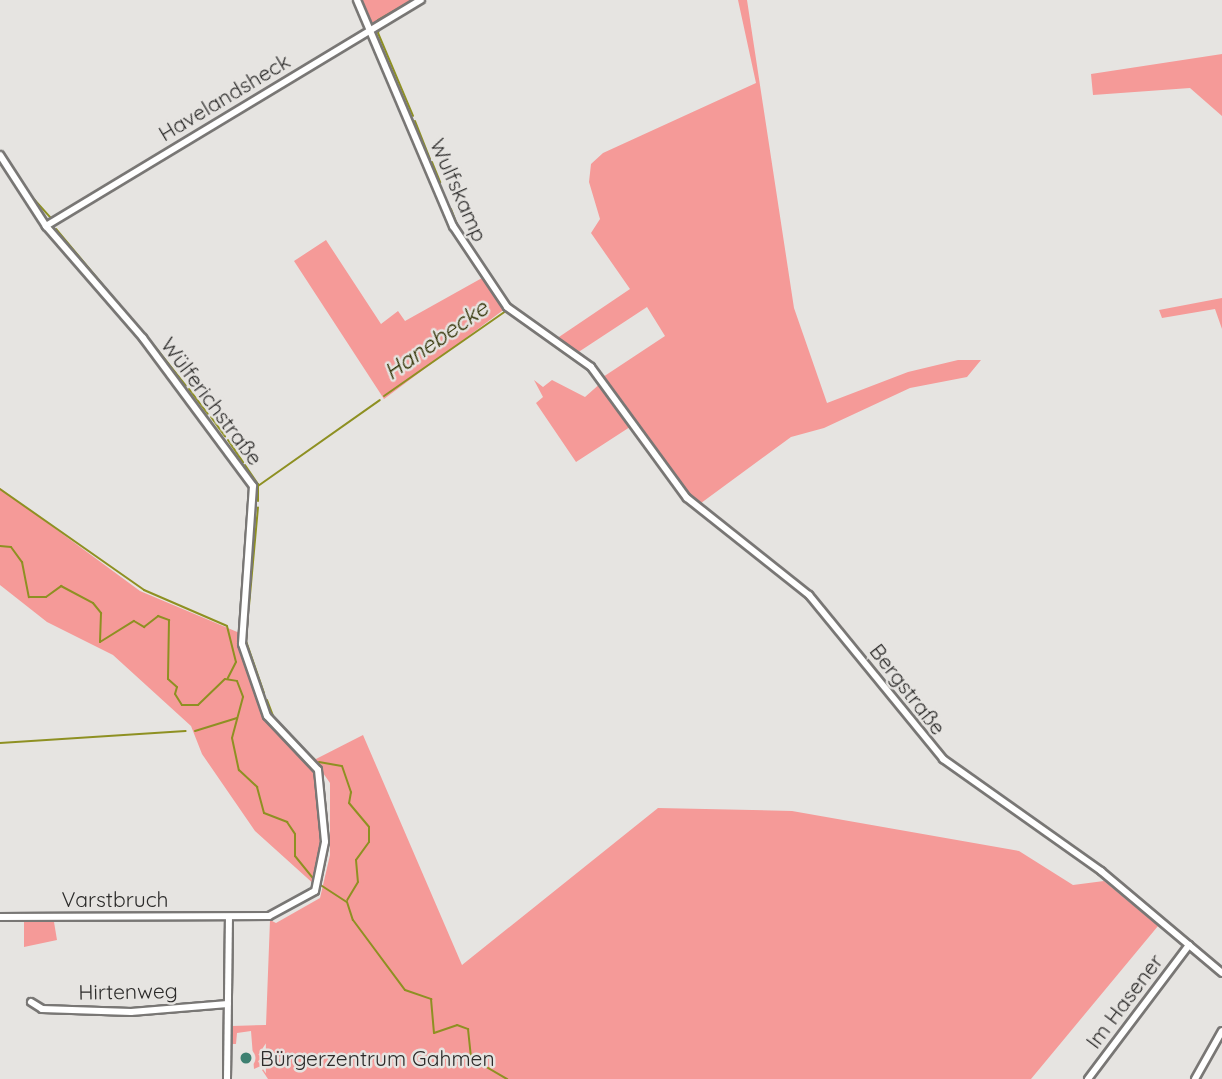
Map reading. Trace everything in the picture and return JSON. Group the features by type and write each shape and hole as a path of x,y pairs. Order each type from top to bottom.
{"street":[{"name":"Wulfskamp","path":"357,0 472,260 508,307 600,376 681,489"},
{"name":"Havelandsheck","path":"46,226 371,27 421,0"},
{"name":"Wülferichstraße","path":"0,155 46,226 149,345 253,486 242,644 267,716 321,777 322,878 318,887 277,914 229,917"},
{"name":"Bergstraße","path":"681,489 703,513 809,595 943,759 1009,801 1222,973"},
{"name":"Varstbruch","path":"0,917 229,917"},
{"path":"227,1079 229,917"},
{"name":"Im Hasener","path":"1088,1079 1189,945"},
{"name":"Hirtenweg","path":"30,1002 42,1009 131,1012 228,1004"},
{"path":"1195,1079 1222,1031"}],"shaded area":[{"path":"360,0 419,0 373,24"},
{"path":"738,0 747,0 794,308 827,403 908,372 958,360 981,360 967,377 910,388 824,428 791,437 697,506 603,377 665,336 647,307 577,353 556,339 630,289 591,233 600,219 589,182 591,164 603,153 756,83"},
{"path":"1222,54 1222,116 1190,88 1093,95 1091,74"},
{"path":"326,240 381,324 398,311 405,321 482,278 506,308 384,399 294,261"},
{"path":"1222,298 1222,329 1215,309 1162,318 1159,310"},
{"path":"534,380 543,387 552,380 585,397 602,382 633,425 576,462 536,403 543,397"},
{"path":"0,488 140,591 242,634 267,716 321,779 323,856 316,886 255,831 202,754 191,726 113,655 47,622 0,585"},
{"path":"363,735 462,965 658,808 792,811 1019,851 1073,885 1104,881 1158,926 1031,1079 268,1079 262,1070 283,1056 254,1069 251,1031 237,1033 236,1044 231,1044 232,1026 266,1025 270,920 276,923 320,898 330,855 330,783 314,760"},
{"path":"24,922 54,922 57,940 24,947"}],"waterway":[{"name":"Hanebecke","path":"378,20 413,0"},
{"name":"Hanebecke","path":"380,26 378,33 413,116"},
{"name":"Hanebecke","path":"415,121 430,159"},
{"path":"3,152 29,193"},
{"name":"Hanebecke","path":"432,162 440,182"},
{"path":"32,197 51,218"},
{"name":"Hanebecke","path":"451,209 458,227"},
{"path":"56,229 129,316"},
{"name":"Hanebecke","path":"384,396 506,311"},
{"path":"132,319 151,342"},
{"path":"153,344 186,386"},
{"path":"189,389 208,414"},
{"name":"Hanebecke","path":"258,486 380,400"},
{"path":"211,417 225,436"},
{"path":"228,440 243,462"},
{"path":"245,465 258,484 258,501"},
{"path":"0,489 144,590 227,626 236,662 228,678"},
{"path":"249,606 258,507"},
{"path":"0,546 11,547 22,562 29,597 46,597 61,586 93,603 101,613 100,642 134,621 144,627 158,616 169,620 168,679 177,687 175,694 182,705 198,705 225,679 237,681 243,697 232,738 239,770 257,787 264,813 287,822 295,834 295,856 315,881"},
{"path":"248,612 246,641 264,693"},
{"path":"267,700 274,718"},
{"path":"195,731 237,718"},
{"path":"0,743 186,731"},
{"path":"299,745 315,760"},
{"path":"319,762 342,766 351,792 349,803 369,827 369,842 356,860 358,882 347,900"},
{"path":"319,884 347,902 353,920 405,990 431,999 434,1033 457,1025 468,1029 471,1058 507,1079"}],"place":[{"name":"Bürgerzentrum Gahmen","path":"246,1058"}]}
